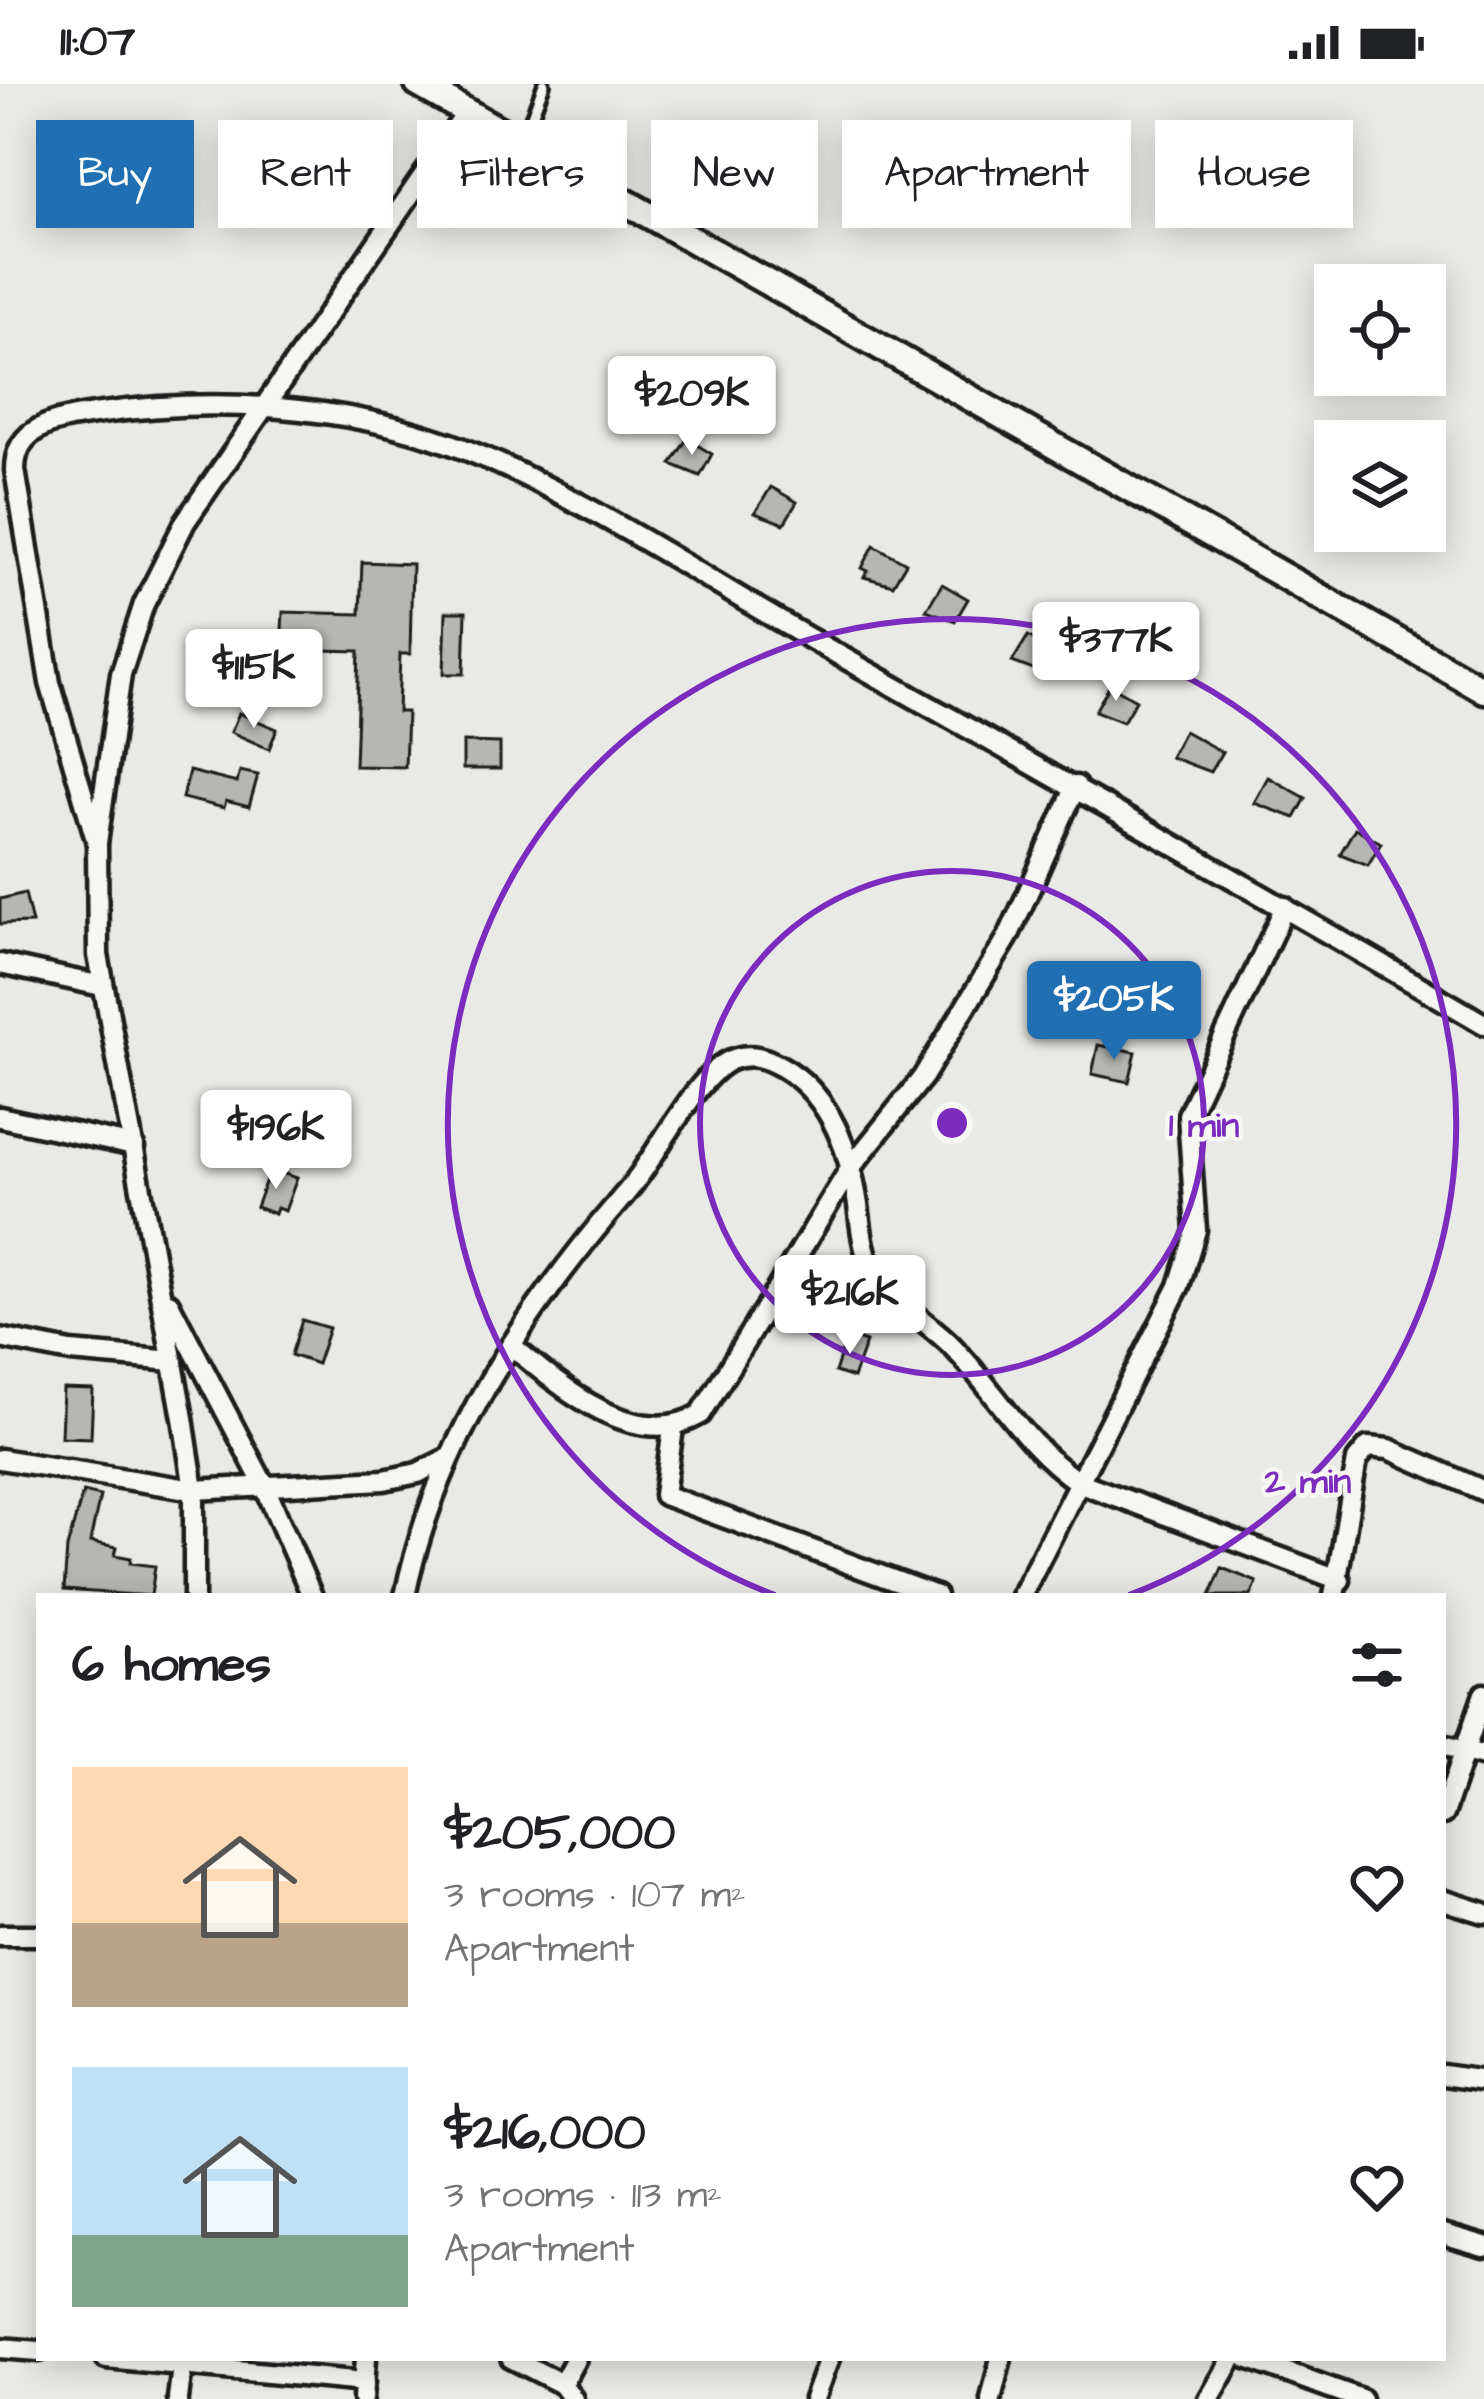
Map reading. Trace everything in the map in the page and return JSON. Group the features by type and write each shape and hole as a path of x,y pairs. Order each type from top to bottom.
{"street":[{"path":"418,84 482,120"},
{"path":"194,1593 194,1490 102,986 97,844 113,713 144,604 185,522 467,112"},
{"path":"627,202 1484,691"},
{"path":"97,844 50,683 15,470 20,445 37,428 77,417 190,405 262,407 399,430 512,470 1076,786 1484,1024"},
{"path":"511,1345 594,1407 673,1428 701,1414 851,1167 923,1077 1008,937 1076,786"},
{"path":"1023,1593 1180,1286 1196,1230 1188,1115 1285,908"},
{"path":"0,964 102,986"},
{"path":"406,1593 446,1459 511,1345 587,1239 647,1169 711,1074 733,1059 761,1055 800,1078 826,1107 851,1167 863,1241 876,1276 952,1347 1040,1456 1078,1483 1337,1588 1357,1460 1368,1447 1389,1449 1484,1491"},
{"path":"0,1117 134,1146"},
{"path":"158,1282 265,1486 311,1593"},
{"path":"0,1338 93,1355 173,1361"},
{"path":"673,1428 661,1483 664,1495 929,1593"},
{"path":"0,1459 194,1490 384,1480 418,1473 446,1459"},
{"path":"1446,1792 1452,1747 1484,1694"},
{"path":"1452,1747 1484,1756"},
{"path":"1446,1901 1484,1913"},
{"path":"0,1935 36,1935"},
{"path":"1446,2075 1484,2081"},
{"path":"1446,2235 1484,2246"},
{"path":"0,2348 36,2351"},
{"path":"516,2361 567,2392 575,2361"},
{"path":"814,2399 828,2361"},
{"path":"991,2399 1000,2361"},
{"path":"1209,2399 1231,2361"},
{"path":"1255,2361 1361,2399"},
{"path":"178,2399 183,2362 364,2390"}],"lane":[{"path":"530,120 544,84"}],"building":[{"path":"687,439 712,454 700,476 671,464"},
{"path":"771,487 797,502 784,524 755,513"},
{"path":"874,545 906,563 893,585 864,577 868,571 862,568"},
{"path":"362,562 412,564 410,654 400,654 398,712 407,712 405,767 355,766 359,651 281,649 283,612 360,614"},
{"path":"942,584 968,599 955,621 926,610"},
{"path":"446,612 466,612 464,674 444,674"},
{"path":"1028,636 1054,651 1041,673 1012,662"},
{"path":"1110,685 1136,700 1123,722 1095,711"},
{"path":"239,713 277,729 269,749 231,732"},
{"path":"1184,731 1222,752 1210,772 1170,757"},
{"path":"463,742 500,743 500,769 463,769"},
{"path":"189,771 237,783 240,771 258,775 249,807 226,801 224,808 182,798"},
{"path":"1268,777 1306,798 1295,818 1254,803"},
{"path":"1355,828 1381,843 1368,865 1340,854"},
{"path":"25,893 32,923 0,924 0,899"},
{"path":"1098,1045 1136,1052 1129,1082 1092,1074"},
{"path":"270,1169 297,1178 285,1211 277,1208 275,1214 256,1207"},
{"path":"302,1320 329,1328 317,1364 291,1355"},
{"path":"847,1336 866,1342 853,1378 835,1372"},
{"path":"63,1389 93,1390 91,1438 61,1437"},
{"path":"83,1492 100,1496 90,1542 117,1547 115,1555 131,1558 130,1563 155,1566 151,1593 64,1590 67,1548"},
{"path":"1222,1568 1257,1582 1252,1593 1211,1593"}]}
